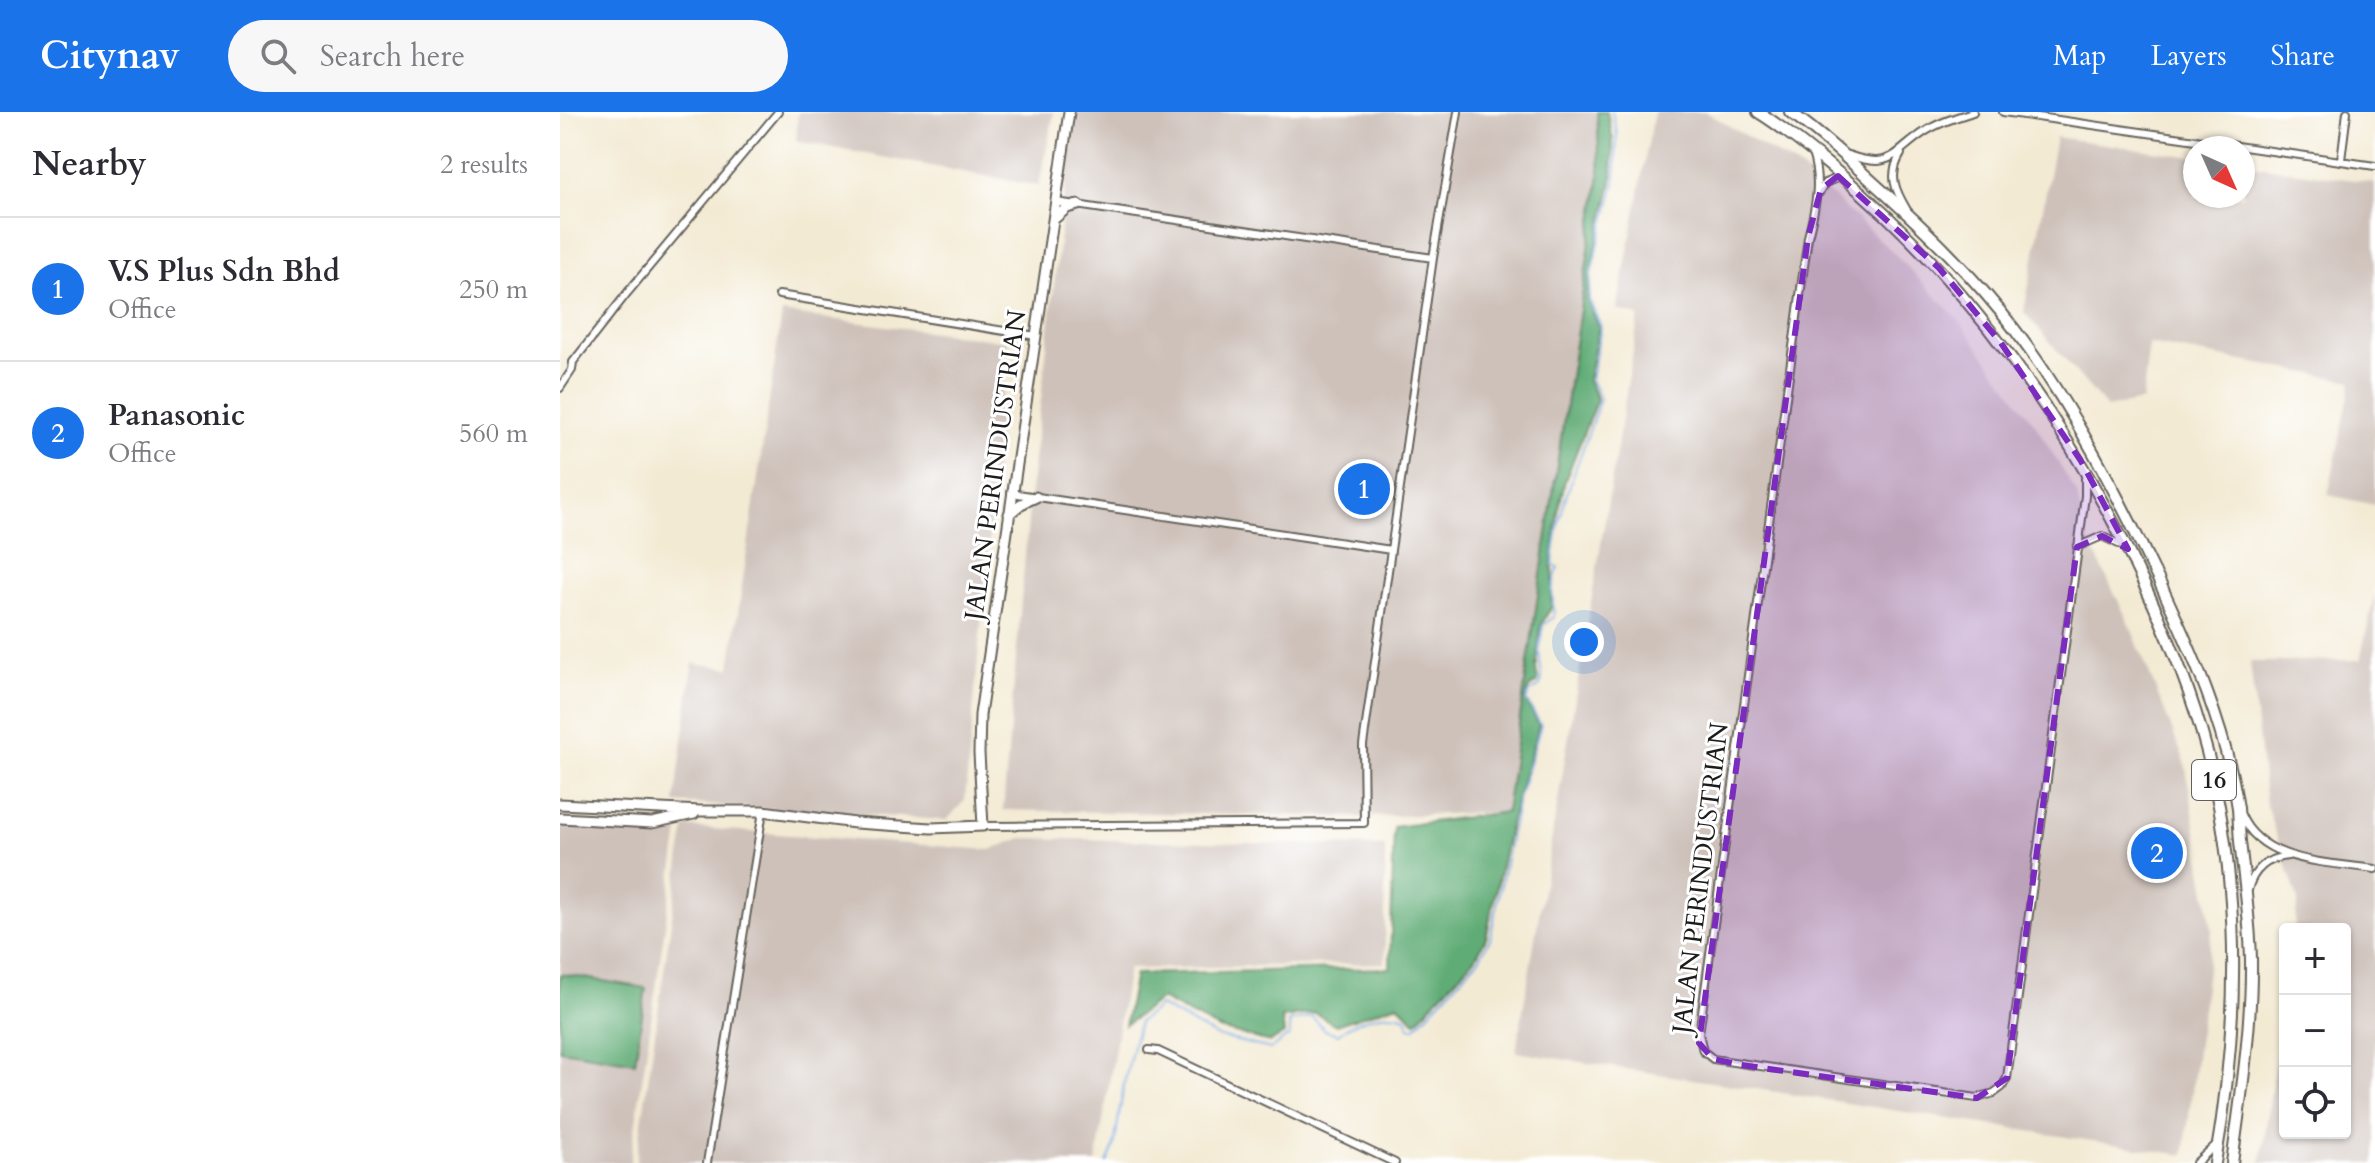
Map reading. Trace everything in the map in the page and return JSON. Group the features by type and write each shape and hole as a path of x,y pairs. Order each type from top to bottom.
{"highway":[{"name":"16","path":"1758,112 1782,127 1869,197 1939,268 2001,343 2081,461 2128,549 2169,637 2191,695 2219,806 2232,907 2235,991 2229,1068 2215,1163"},
{"name":"16","path":"1790,112 1844,154 1909,214 1978,284 2015,331 2078,424 2184,634 2222,736 2238,808 2246,896 2250,993 2245,1065 2232,1163"}],"main road":[{"name":"JALAN PERINDUSTRIAN","path":"983,826 980,715 1069,112"},
{"path":"1054,219 1067,208 1078,205"},
{"path":"1009,515 1021,504 1036,497"},
{"path":"560,804 763,811 855,823 931,828 983,826"},
{"path":"560,818 652,823 701,811"}],"street":[{"path":"560,388 572,370 573,362 628,292 778,112"},
{"path":"983,826 1364,823 1363,745 1433,258 1458,112"},
{"path":"1844,154 1876,162 1903,151 1926,131 1973,112"},
{"path":"2003,112 2375,166"},
{"path":"2341,160 2347,112"},
{"name":"JALAN PERINDUSTRIAN","path":"1811,150 1817,172 1818,197 1806,252 1699,1034 1703,1051 1713,1059 1977,1098 2002,1087 2007,1078 2042,828 2077,547"},
{"path":"1903,151 1892,173 1897,193 1909,214"},
{"path":"1818,197 1825,183 1833,177 1843,177"},
{"path":"1056,202 1433,258"},
{"path":"779,295 1036,336"},
{"path":"2077,547 2086,481 2081,461"},
{"path":"1011,493 1391,550"},
{"path":"2077,547 2102,536 2128,549"},
{"path":"2238,808 2251,833 2276,850 2291,856 2375,869"},
{"path":"707,1163 763,811"},
{"path":"2246,896 2250,881 2260,867 2278,857 2291,856"},
{"path":"1149,1050 1158,1051 1395,1163"},
{"path":"2196,1163 2219,1141"}],"highlighted area":[{"path":"1838,176 1939,268 2001,343 2081,461 2128,549 2102,536 2077,547 2007,1078 1977,1098 1741,1065 1713,1059 1699,1043 1808,237 1821,189"}],"shaded area":[{"path":"798,112 1054,112 1039,186 796,141"},
{"path":"1074,112 1597,112 1600,174 1506,812 1360,817 1003,810 1031,486"},
{"path":"1654,112 1706,112 1803,170 1893,252 1957,318 2035,424 2077,494 2085,533 2129,623 2185,762 2212,930 2184,1155 1516,1052 1639,316 1617,310"},
{"path":"2056,137 2183,155 2183,208 2255,208 2255,166 2375,183 2375,505 2328,495 2352,381 2149,344 2142,401 2107,408 2024,312"},
{"path":"782,313 1007,341 965,800 947,820 675,803 693,663 730,668"},
{"path":"2375,593 2375,1163 2261,1163 2279,1034 2279,1139 2351,1139 2351,923 2295,923 2298,899 2266,805 2250,662 2360,660"},
{"path":"560,823 629,833 679,831 630,1163 560,1163"},
{"path":"685,827 990,850 1022,838 1385,846 1385,963 1128,969 1096,1163 636,1163"}],"green space":[{"path":"1597,112 1607,112 1613,140 1612,181 1590,274 1587,300 1599,327 1588,380 1597,399 1565,481 1558,512 1552,566 1552,606 1541,625 1536,669 1538,682 1529,688 1525,699 1539,725 1511,820 1486,938 1476,957 1416,1022 1398,1004 1336,1025 1315,1013 1282,1018 1284,1034 1270,1042 1219,1029 1161,999 1125,1025 1135,974 1390,968 1394,827 1506,812 1600,174"},
{"path":"560,974 646,988 635,1062 560,1050"}],"waterway":[{"path":"1107,1163 1114,1147 1124,1084 1139,1022 1160,1006 1216,1036 1271,1049 1290,1035 1289,1022 1312,1017 1325,1030 1338,1034 1361,1021 1389,1014 1406,1017 1409,1027 1415,1028 1479,959 1490,939 1518,799 1541,725 1526,700 1542,680 1539,651 1543,625 1554,617 1552,590 1558,568 1553,565 1555,542 1600,398 1591,380 1601,327 1589,300 1591,273 1615,183 1617,134 1612,112"}],"place":[{"name":"V.S Plus Sdn Bhd","path":"1364,489"},
{"name":"Panasonic","path":"2157,853"}]}
